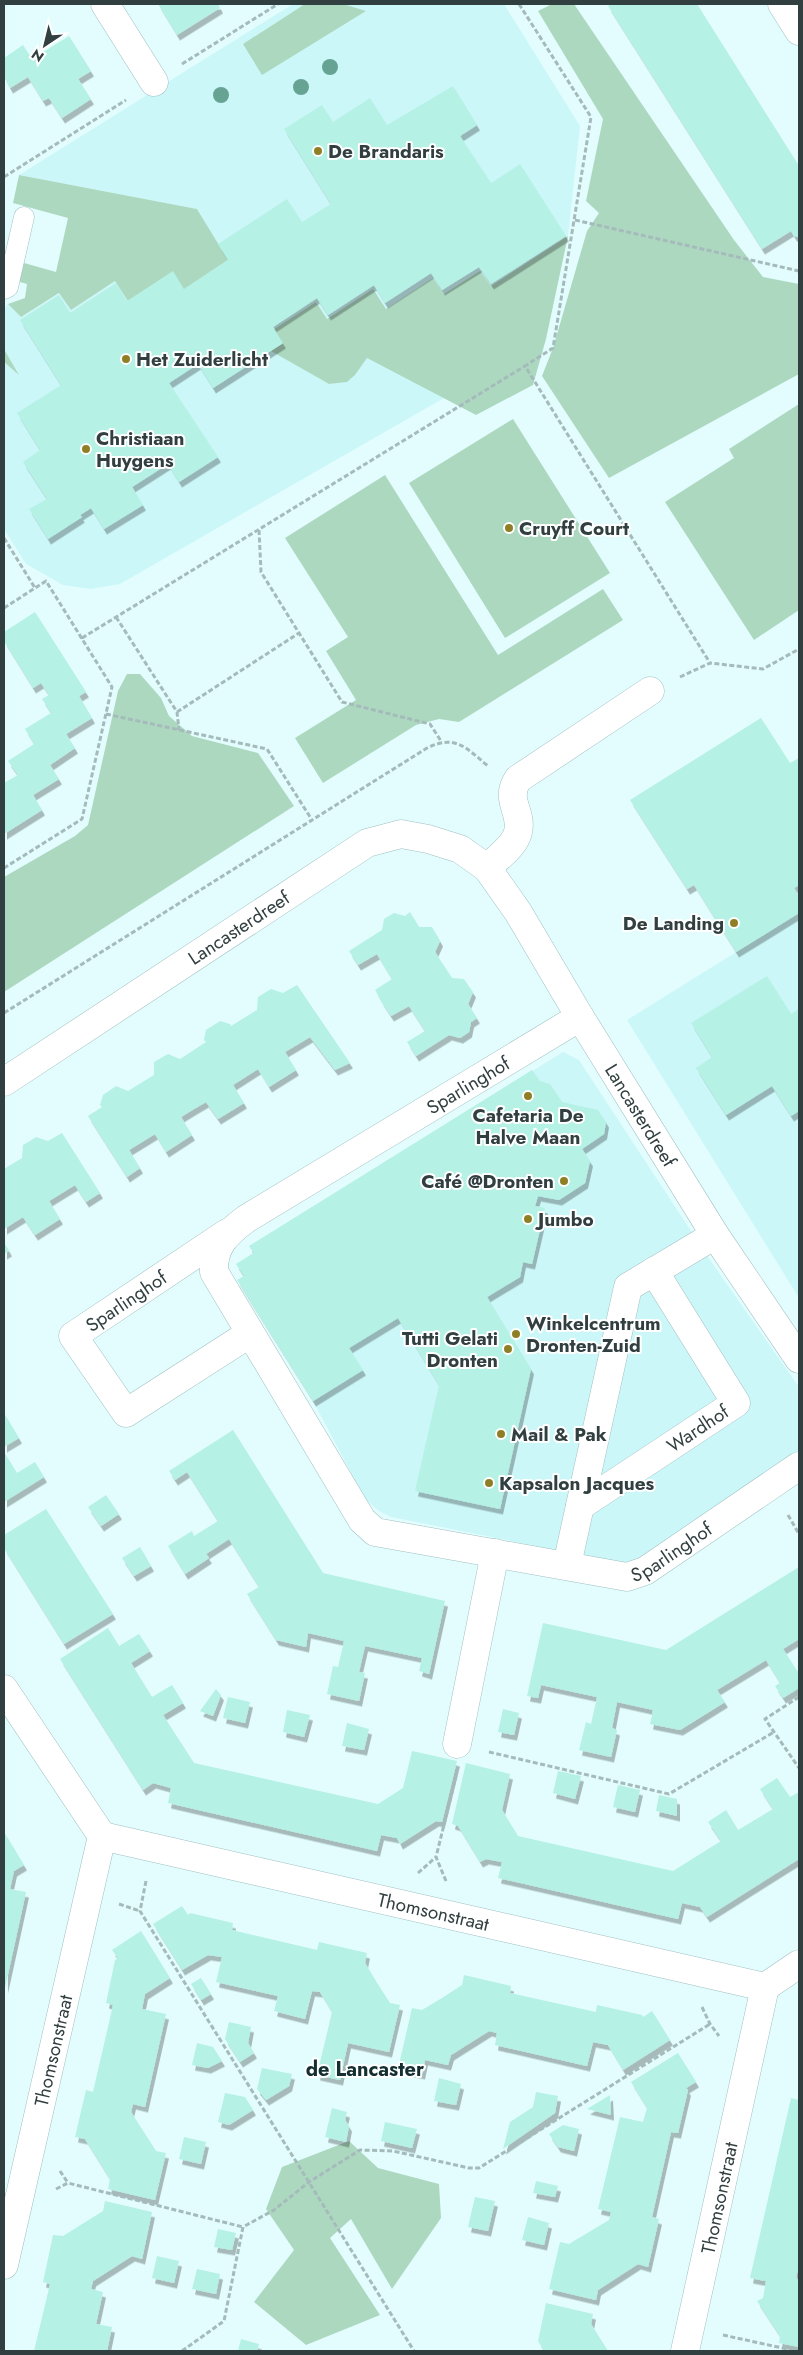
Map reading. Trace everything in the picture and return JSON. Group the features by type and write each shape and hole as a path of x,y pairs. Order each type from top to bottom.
{"street":[{"path":"104,4 154,82"},
{"path":"782,4 799,31"},
{"path":"487,868 515,840 518,832 512,798 513,787 518,779 650,691"},
{"name":"Lancasterdreef","path":"4,1082 367,843 401,834 428,839 460,849 487,868 518,912 580,1017 715,1235 799,1359"},
{"name":"Sparlinghof","path":"249,1334 126,1413 73,1336 246,1219 580,1017"},
{"name":"Sparlinghof","path":"228,1232 218,1246 214,1262 214,1272 249,1334 362,1520 375,1532 627,1577 639,1574 799,1466"},
{"path":"567,1565 628,1287 715,1235"},
{"name":"Wardhof","path":"580,1506 736,1402 654,1271"},
{"path":"457,1744 495,1553"},
{"path":"4,1689 102,1836"},
{"name":"Thomsonstraat","path":"4,2265 102,1836 765,1987 688,2340"},
{"path":"765,1987 799,1964"}],"lane":[{"path":"4,290 8,287 24,217"}],"path":[{"path":"82,638 553,348 590,117 518,4"},
{"path":"574,220 799,271"},
{"path":"525,366 710,663"},
{"path":"259,530 261,572 342,702 430,724 440,741"},
{"path":"4,538 35,588"},
{"path":"4,608 46,581 112,688 82,819 4,868"},
{"path":"116,618 177,712 179,730"},
{"path":"177,712 299,633"},
{"path":"650,691 710,663 763,669 799,649"},
{"path":"106,714 267,750 312,820"},
{"path":"4,1013 440,741 454,742 467,748 513,787"},
{"path":"799,1697 765,1719 799,1768"},
{"path":"462,1918 436,1857 461,1758 457,1744 669,1794 774,1732"},
{"path":"153,1848 140,1911 414,2351"},
{"path":"701,1972 694,1991 710,2024 723,2041 751,2049"},
{"path":"24,2174 41,2198 68,2183 243,2227 274,2210 309,2182 360,2150 393,2150 469,2168 479,2168 710,2024"},
{"path":"182,2351 224,2321 243,2227"},
{"path":"688,2340 796,2351"}],"shaded area":[{"path":"293,4 504,4 580,126 568,236 491,287 480,271 444,295 433,278 386,309 373,290 327,319 316,302 282,344 272,351 329,384 347,382 355,375 367,357 444,398 120,584 91,589 63,585 26,564 4,529 4,362 18,373 4,349 4,309 8,304 21,317 60,293 71,310 115,281 218,245 197,209 19,175"},
{"path":"799,913 799,1298 627,1020"},
{"name":"Winkelcentrum Dronten-Zuid","path":"563,1052 579,1060 710,1260 799,1387 799,1450 632,1568 625,1570 551,1549 391,1517 379,1511 365,1499 313,1401 236,1264 253,1253 249,1246"}],"green space":[{"path":"305,4 343,4 366,11 262,75 243,44"},
{"path":"552,4 574,4 734,240 763,277 799,284 799,374 609,478 542,376 553,348 587,231 599,213 586,201 603,119 538,11"},
{"path":"19,175 197,209 228,260 183,290 128,301 115,281 71,310 59,293 21,317 8,304 25,298 27,284 13,280 17,261 56,272 68,218 13,203"},
{"path":"568,236 546,339 533,385 476,415 367,358 355,375 347,382 329,384 271,351 282,344 273,330 316,302 327,319 373,289 386,309 433,278 444,294 480,271 491,286"},
{"path":"4,349 19,375 4,362"},
{"path":"799,404 799,610 754,640 665,502 734,458 729,449"},
{"name":"Cruyff Court","path":"513,419 610,573 505,638 409,483"},
{"path":"385,475 498,655 603,589 623,620 459,722 439,719 416,725 323,783 295,738 356,700 326,651 348,637 285,538"},
{"path":"127,674 140,674 161,698 169,716 192,736 258,753 294,806 4,992 4,877 75,836 88,825 118,691"},
{"path":"349,2141 378,2168 439,2184 441,2218 392,2289 351,2219 330,2238 380,2315 306,2345 254,2302 294,2250 266,2209 282,2167"}],"building":[{"path":"158,4 218,4 220,8 177,35"},
{"path":"612,4 697,4 799,166 799,237 794,236 791,231 762,249 608,6"},
{"path":"69,36 91,71 78,79 91,99 62,118 49,98 43,101 28,77 10,88 4,77 4,58 23,45 32,59"},
{"path":"453,86 477,125 460,136 491,183 520,164 566,236 491,284 479,267 442,290 431,273 385,303 374,285 328,315 317,298 273,327 283,343 213,388 198,364 169,383 218,457 179,482 168,464 132,487 143,505 104,529 91,508 80,515 82,517 48,539 29,509 47,499 23,462 40,450 17,413 61,385 20,320 59,295 70,313 116,283 127,301 173,271 184,289 228,260 218,244 287,199 302,222 331,204 284,129 322,105 333,122 370,98 387,125"},
{"path":"35,612 86,692 79,696 92,718 66,734 75,748 50,765 59,779 33,795 42,810 4,834 4,783 18,775 8,761 34,744 25,729 51,713 42,699 49,695 41,683 33,688 4,641 4,632"},
{"path":"761,718 790,763 799,758 799,885 794,888 799,896 799,913 736,952 694,885 687,889 630,800"},
{"path":"410,912 419,927 432,927 440,941 435,952 452,978 464,979 473,992 468,1004 477,1018 471,1022 469,1032 460,1038 449,1035 416,1056 407,1042 425,1031 409,1006 391,1016 383,1004 375,990 392,979 377,954 358,965 349,951 382,930 384,919 394,913 405,916"},
{"path":"767,976 791,1014 799,1009 799,1111 791,1116 772,1086 726,1115 696,1068 712,1057 691,1023"},
{"path":"297,985 350,1063 335,1070 310,1037 285,1052 296,1070 269,1087 258,1069 233,1085 244,1103 218,1119 206,1102 181,1117 192,1135 166,1152 155,1134 129,1150 140,1168 127,1177 88,1116 102,1107 100,1105 103,1095 116,1086 128,1091 154,1075 154,1062 168,1054 180,1059 206,1042 204,1040 206,1030 220,1021 231,1026 257,1010 258,997 271,989 283,993"},
{"path":"532,1070 540,1081 550,1084 562,1102 598,1110 606,1122 604,1134 582,1149 590,1161 585,1183 559,1200 538,1196 535,1206 545,1208 532,1264 523,1262 520,1277 487,1297 531,1369 500,1509 415,1491 439,1385 398,1318 349,1348 363,1370 313,1401 237,1280 244,1276 236,1264 254,1253 249,1246"},
{"path":"62,1133 100,1193 86,1202 75,1185 49,1201 60,1219 35,1235 23,1217 4,1229 4,1169 22,1158 23,1145 36,1137 48,1141"},
{"path":"4,1242 9,1251 4,1254"},
{"path":"4,1413 19,1438 4,1447"},
{"path":"233,1430 323,1573 445,1601 429,1674 419,1671 422,1658 365,1646 359,1672 365,1673 359,1701 327,1694 333,1666 338,1667 344,1641 308,1633 306,1647 276,1640 247,1594 259,1587 229,1539 206,1554 209,1558 185,1574 168,1546 192,1531 194,1536 218,1521 187,1472 175,1480 169,1471"},
{"path":"4,1452 17,1473 35,1462 44,1477 4,1502"},
{"path":"106,1495 119,1514 101,1526 88,1507"},
{"path":"46,1509 113,1614 64,1644 4,1548 4,1535"},
{"path":"140,1547 151,1566 134,1576 122,1558"},
{"path":"799,1567 799,1639 783,1649 799,1671 799,1688 783,1698 775,1686 780,1683 766,1660 717,1690 725,1702 680,1730 650,1724 653,1710 617,1702 612,1728 617,1730 611,1757 579,1750 586,1722 591,1724 597,1697 541,1685 538,1698 527,1696 543,1623 666,1650"},
{"path":"108,1628 119,1646 139,1634 150,1651 131,1663 152,1697 172,1685 183,1703 163,1715 194,1763 378,1804 403,1788 412,1751 457,1761 442,1822 436,1821 400,1844 397,1838 381,1835 377,1851 168,1803 171,1788 153,1783 143,1790 60,1659"},
{"path":"216,1689 221,1695 213,1716 200,1711"},
{"path":"228,1697 250,1702 245,1723 223,1718"},
{"path":"503,1709 519,1713 514,1735 498,1732"},
{"path":"287,1710 310,1715 304,1737 283,1732"},
{"path":"347,1723 369,1729 364,1750 342,1746"},
{"path":"466,1763 510,1774 502,1810 518,1836 673,1871 721,1841 708,1822 726,1810 738,1830 773,1809 760,1789 777,1778 790,1797 799,1792 799,1859 707,1917 700,1907 682,1903 678,1919 498,1878 502,1862 486,1859 480,1862 458,1826 452,1824"},
{"path":"558,1771 581,1776 575,1799 553,1793"},
{"path":"618,1785 640,1790 635,1812 613,1807"},
{"path":"659,1795 677,1799 677,1816 656,1811"},
{"path":"4,1832 24,1865 14,1871 10,1889 26,1892 5,1988"},
{"path":"182,1906 188,1915 190,1913 233,1923 232,1930 317,1950 319,1942 367,1953 365,1963 377,1983 390,2003 400,2005 389,2052 348,2043 340,2080 317,2075 332,2012 320,1992 312,1991 305,2019 274,2011 278,1996 216,1982 222,1957 208,1955 182,1970 153,1924"},
{"path":"141,1931 170,1978 145,1994 142,2009 166,2014 145,2107 133,2104 131,2112 156,2151 166,2153 155,2200 108,2189 110,2179 85,2139 75,2137 86,2090 93,2092 113,2005 106,2003 115,1960 118,1958 112,1950"},
{"path":"464,1975 511,1986 510,1993 596,2012 597,2005 642,2015 643,2017 652,2011 670,2040 623,2070 608,2045 593,2042 587,2066 495,2045 497,2033 489,2031 451,2055 448,2065 425,2060 422,2074 398,2069 412,2008 422,2010 442,1998 462,1985"},
{"path":"201,1978 211,1994 201,2000 191,1984"},
{"path":"229,2022 251,2027 248,2043 254,2053 240,2062 225,2039"},
{"path":"197,2043 213,2047 222,2061 208,2068 192,2065"},
{"path":"678,2053 696,2082 686,2088 688,2090 678,2133 671,2132 652,2217 659,2219 648,2267 638,2264 598,2290 596,2300 549,2289 560,2242 569,2244 609,2220 611,2212 598,2209 620,2117 643,2122 647,2108 631,2082"},
{"path":"262,2068 292,2074 289,2086 266,2100 257,2089"},
{"path":"439,2078 461,2084 456,2105 434,2101"},
{"path":"536,2092 558,2096 555,2113 503,2149 510,2122 533,2107"},
{"path":"225,2093 245,2097 253,2110 229,2125 218,2122"},
{"path":"610,2095 611,2115 587,2109"},
{"path":"791,2098 799,2100 799,2266 796,2277 799,2282 799,2347 779,2343 780,2336 757,2301 763,2298 766,2281 750,2278"},
{"path":"332,2108 347,2112 345,2120 349,2126 346,2142 325,2137"},
{"path":"385,2122 417,2129 412,2148 381,2141"},
{"path":"563,2125 579,2129 574,2151 558,2147 549,2134"},
{"path":"184,2137 206,2142 201,2164 179,2159"},
{"path":"536,2181 558,2186 555,2197 533,2193"},
{"path":"475,2197 495,2201 488,2231 468,2227"},
{"path":"105,2201 152,2212 142,2259 132,2256 93,2281 91,2289 103,2292 96,2324 112,2327 107,2351 34,2351 50,2284 43,2282 53,2235 63,2236 103,2211"},
{"path":"528,2217 549,2223 544,2245 522,2240"},
{"path":"218,2229 236,2233 232,2250 214,2247"},
{"path":"157,2256 179,2261 174,2283 152,2278"},
{"path":"197,2269 220,2274 216,2294 192,2289"},
{"path":"546,2303 593,2314 591,2324 608,2351 544,2351 538,2341"},
{"path":"241,2339 259,2344 257,2351 238,2351"}],"place":[{"name":"De Brandaris","path":"318,151"},
{"name":"Het Zuiderlicht","path":"126,359"},
{"name":"Christiaan Huygens","path":"86,449"},
{"name":"Cruyff Court","path":"509,528"},
{"name":"De Landing","path":"734,923"},
{"name":"Cafetaria De Halve Maan","path":"528,1096"},
{"name":"Café @Dronten","path":"564,1181"},
{"name":"Jumbo","path":"528,1219"},
{"name":"Winkelcentrum Dronten-Zuid","path":"516,1334"},
{"name":"Tutti Gelati Dronten","path":"508,1349"},
{"name":"Mail & Pak","path":"501,1434"},
{"name":"Kapsalon Jacques","path":"489,1483"}],"district":[{"name":"de Lancaster","path":"365,2069"}]}
